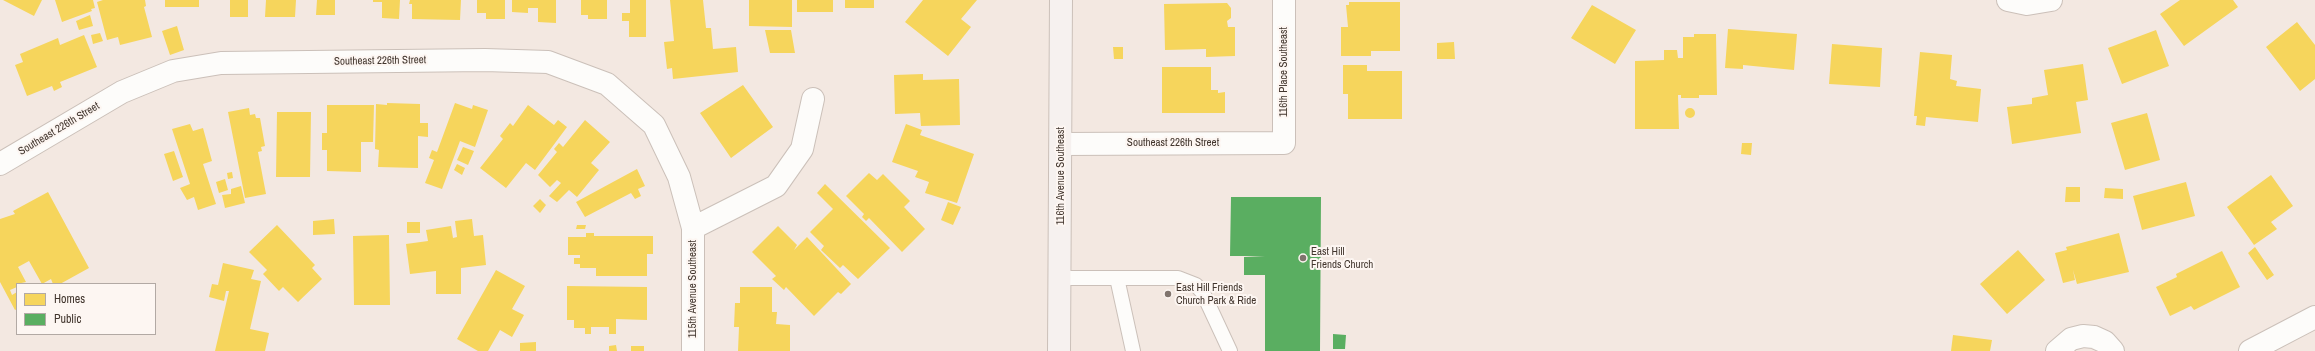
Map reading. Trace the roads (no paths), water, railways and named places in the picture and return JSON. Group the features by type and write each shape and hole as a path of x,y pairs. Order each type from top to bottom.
{"main road":[{"name":"116th Avenue Southeast","path":"1060,351 1061,0"}],"street":[{"name":"116th Place Southeast","path":"1284,0 1284,143"},
{"path":"2008,0 2027,4 2051,0"},
{"name":"Southeast 226th Street","path":"2,157 122,92 173,71 221,62 485,60 548,62 607,84 654,125 679,177 693,228"},
{"path":"693,228 776,186 802,149 813,99"},
{"name":"Southeast 226th Street","path":"1061,144 1284,143"},
{"name":"115th Avenue Southeast","path":"693,228 693,351"},
{"path":"2250,351 2315,317"},
{"path":"2057,351 2071,339 2083,336 2094,337 2105,342 2113,351"}],"lane":[{"path":"1060,278 1178,278 1196,285 1203,294 1230,351"},
{"path":"1117,278 1133,351"}],"place":[{"name":"East Hill Friends Church","path":"1303,258"},
{"name":"East Hill Friends Church Park & Ride","path":"1168,294"}]}
